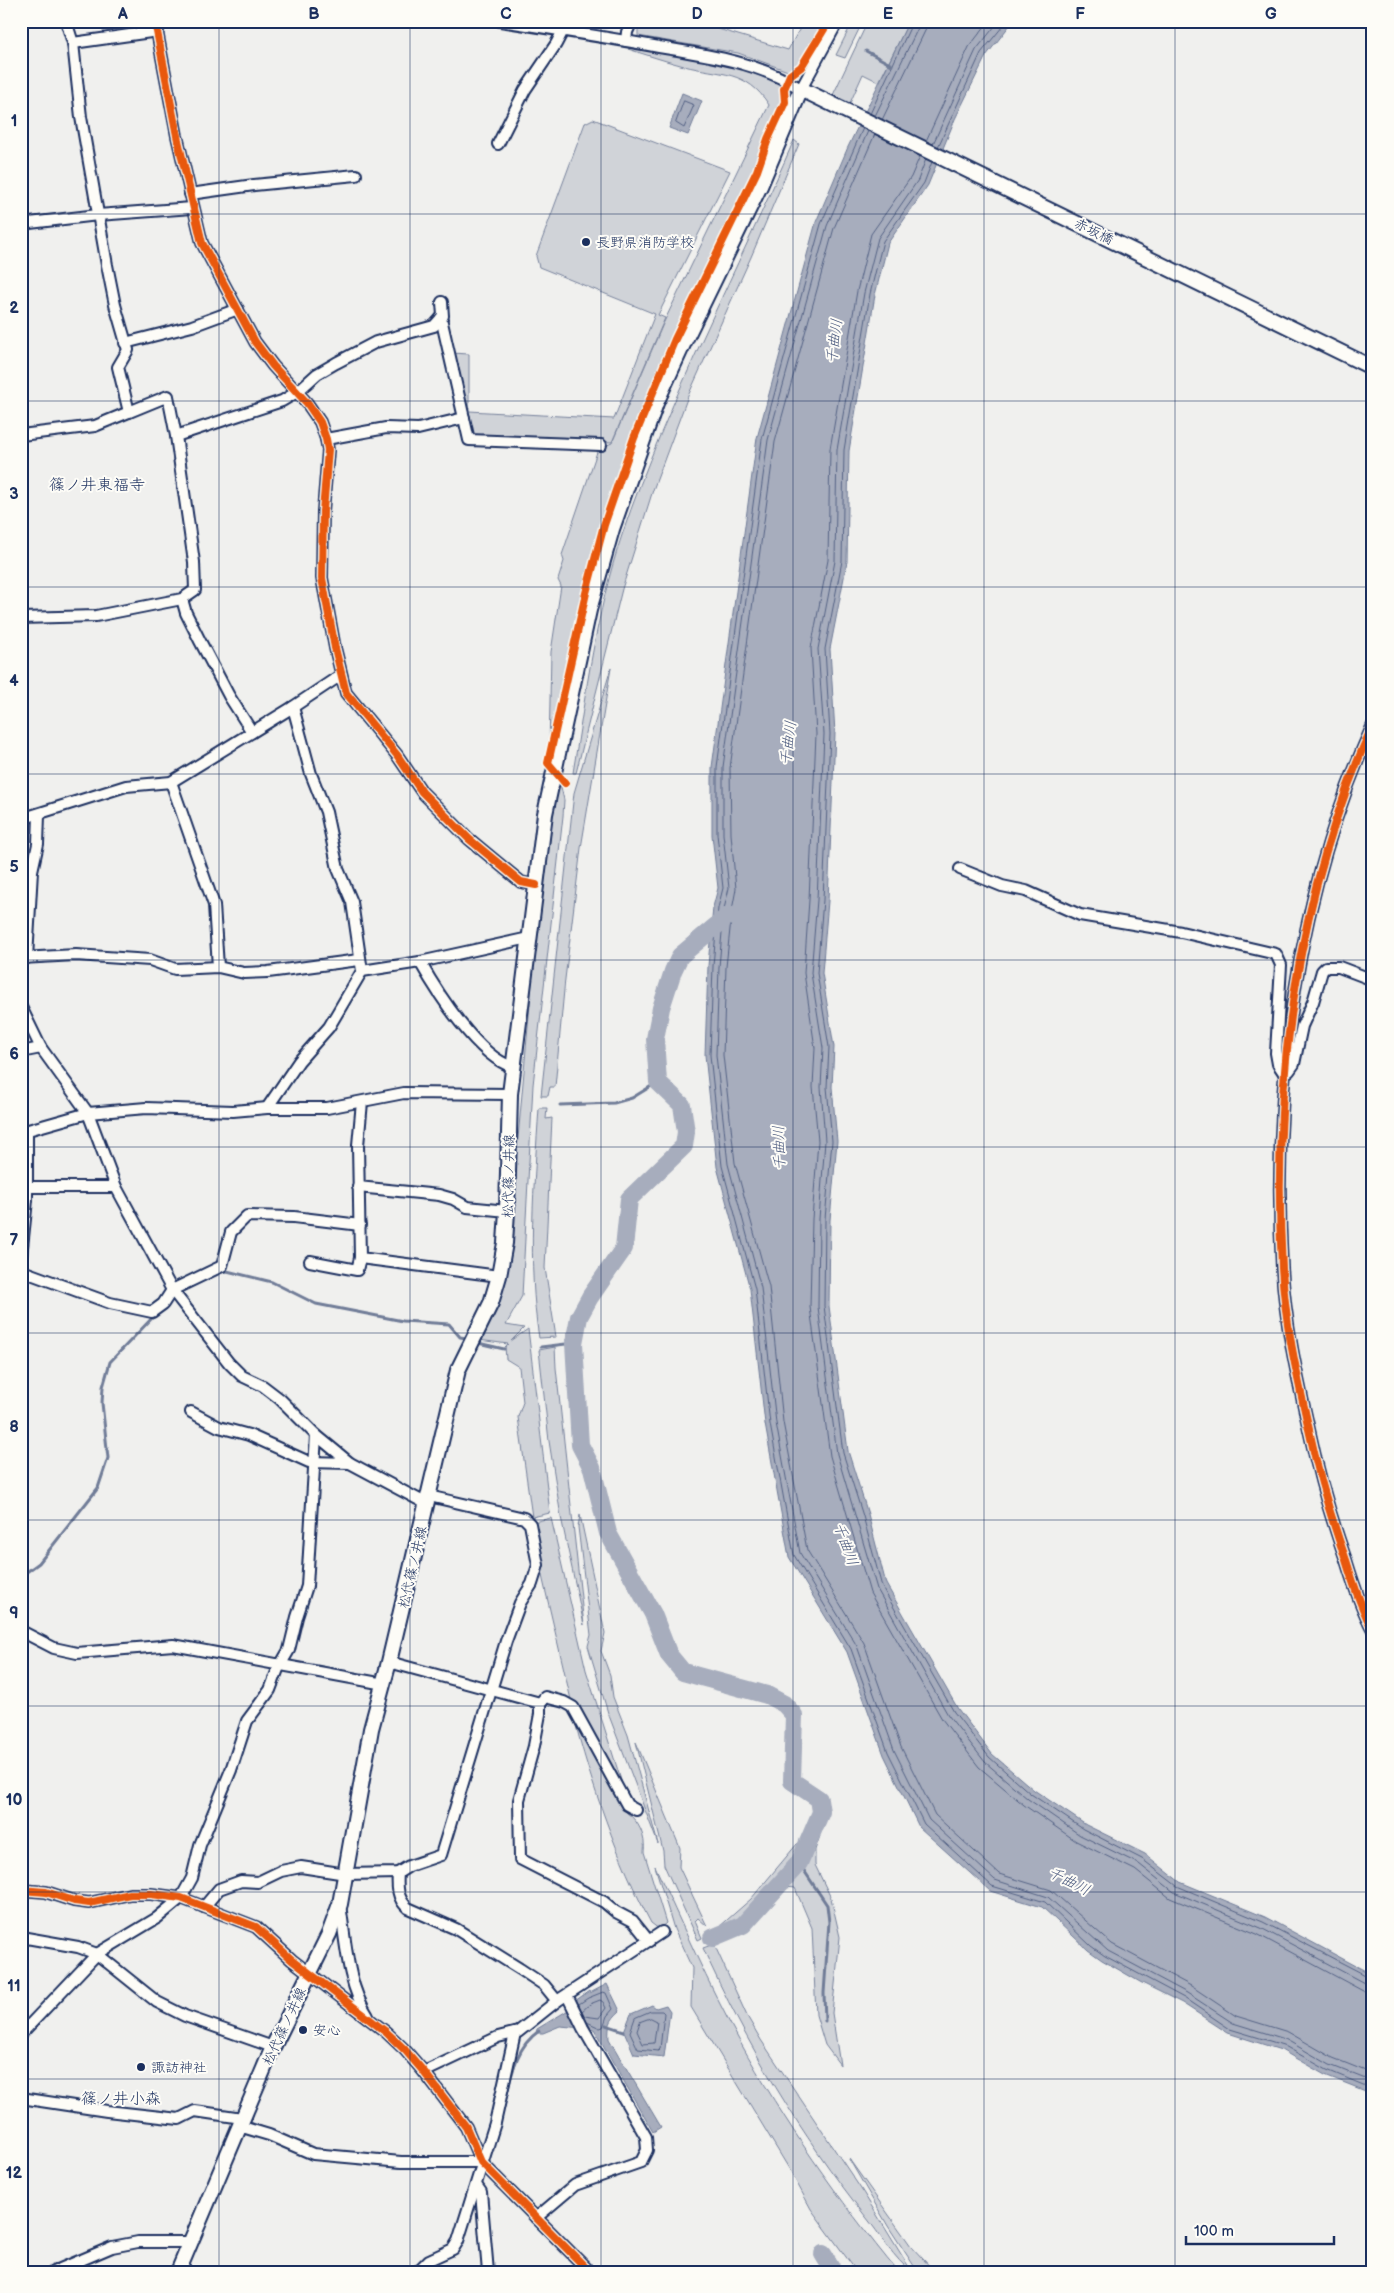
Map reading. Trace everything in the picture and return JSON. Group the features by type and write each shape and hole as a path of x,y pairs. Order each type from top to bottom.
{"main road":[{"name":"赤坂橋","path":"801,89 1373,368"},
{"name":"松代篠ノ井線","path":"178,2272 189,2242 273,2047 329,1934 340,1904 371,1728 384,1684 458,1370 491,1303 500,1276 506,1243 510,1094 550,788 589,610 612,529 631,470 656,403 760,186 801,89"}],"street":[{"path":"66,21 69,37 73,42 81,117 114,305 128,350 118,367 129,412"},
{"path":"500,21 734,60 762,69 801,89 838,21"},
{"path":"498,144 525,90 556,44 568,21"},
{"path":"626,41 626,32 632,21"},
{"path":"73,42 157,26 192,208 202,243 256,342 320,422 326,439 328,450 323,511 322,578 346,693 398,756 422,792 500,867 522,882 536,885"},
{"path":"190,194 254,185 356,175"},
{"path":"21,224 98,215 192,208"},
{"path":"442,302 441,318 469,440 602,445"},
{"path":"126,343 192,326 238,309"},
{"path":"176,436 282,401 297,392 317,374 376,342 434,326 441,318"},
{"path":"21,435 96,426 168,396 176,436 195,578 194,590 182,599 96,616 21,618"},
{"path":"326,439 386,428 418,429 464,418"},
{"path":"182,599 186,613 229,696 252,732"},
{"path":"21,819 39,815 126,786 171,782 293,707 341,675"},
{"path":"267,1108 299,1061 329,1027 362,971 352,902 338,868 326,812 311,774 293,707"},
{"path":"1373,725 1328,844 1317,882 1296,979 1284,1073 1280,1193 1282,1270 1294,1357 1324,1497 1354,1586 1373,1630"},
{"path":"171,782 214,904 218,967"},
{"path":"39,815 38,844 32,871 24,958 76,955 150,960 175,969 218,967 244,973 268,972 359,960"},
{"path":"960,869 1002,886 1026,891 1080,915 1181,932 1276,954 1281,965 1276,1053 1278,1064 1284,1073"},
{"path":"362,971 420,962 529,938"},
{"path":"420,962 465,1029 504,1064 513,1067"},
{"path":"1284,1073 1289,1071 1294,1064 1302,1026 1314,1002 1322,972 1326,968 1338,967 1373,980"},
{"path":"21,1007 41,1048 88,1113 116,1187 172,1290 229,1363 242,1376 263,1386 280,1399 316,1435 350,1463 428,1500 524,1518 530,1524 538,1565 532,1584 520,1603 491,1688 441,1855 409,1866 398,1873 346,1874 301,1868 281,1871 258,1882 241,1881 219,1889 204,1907"},
{"path":"21,1052 41,1048"},
{"path":"21,1257 24,1240 27,1187 24,1132 88,1113 146,1108 233,1111 267,1108 327,1108 404,1093 510,1094"},
{"path":"310,1261 357,1270 360,1258 358,1145 362,1102"},
{"path":"27,1187 116,1187"},
{"path":"358,1187 439,1195 453,1199 466,1207 507,1211"},
{"path":"21,1273 110,1303 152,1312 163,1304 172,1290 222,1266 231,1232 247,1216 294,1217 360,1225"},
{"path":"360,1258 500,1276"},
{"path":"191,1412 219,1428 249,1435 315,1464 350,1463"},
{"path":"21,2034 97,1954 157,1918 181,1898 192,1878 200,1845 247,1721 270,1690 289,1650 297,1617 308,1586 316,1435"},
{"path":"21,1632 54,1648 77,1653 174,1645 282,1663 384,1684"},
{"path":"389,1662 491,1688 540,1703"},
{"path":"636,1810 627,1805 572,1707 564,1702 545,1697 540,1703 540,1714 534,1746 519,1800 520,1859 604,1902 616,1912 633,1921 649,1941"},
{"path":"398,1873 399,1895 402,1903 408,1908 456,1930 520,1969 544,1985 556,2001"},
{"path":"21,1890 46,1892 74,1901 89,1903 130,1894 151,1894 181,1898 256,1927 292,1960 386,2032 424,2072 466,2127 481,2162 590,2272"},
{"path":"340,1904 348,1961 364,2010 372,2021"},
{"path":"424,2072 498,2037 516,2033 556,2001 569,1998 662,1932"},
{"path":"21,1937 78,1947 97,1954 157,2002 185,2016 273,2047"},
{"path":"536,2218 575,2184 641,2162 646,2155 646,2137 569,1998"},
{"path":"417,2272 429,2260 453,2249 458,2241 494,2123 516,2033"},
{"path":"21,2098 107,2111 179,2119 195,2111 240,2122 313,2154 401,2162 481,2162"},
{"path":"476,2185 481,2192 488,2272"},
{"path":"53,2272 112,2247 138,2242 189,2242"}],"shaded area":[{"path":"673,21 695,22 788,50 804,21 824,21 800,64 788,71 738,53 638,36 638,25 645,24 656,28"},
{"path":"853,21 863,21 845,58 836,55"},
{"path":"868,21 909,21 879,82 863,74 850,103 833,95"},
{"path":"628,49 717,62 746,70 779,83 783,104 744,204 673,342 649,396 609,506 595,551 549,749 551,652 561,586 558,580 564,561 562,555 598,449 612,443 663,324 769,105 752,85 742,80 721,73 677,64"},
{"path":"593,119 730,171 658,315 665,318 612,442 471,436 451,353 469,354 469,411 614,419 655,314 539,267 536,256 585,123"},
{"path":"794,140 799,144 751,257 688,396 653,490 622,589 576,773 573,773 598,623 622,535 660,435"},
{"path":"611,668 581,848 565,979 555,1087 550,1087 548,1096 541,1096 574,793"},
{"path":"557,785 561,787 564,800 563,816 533,1085 522,1296 506,1325 524,1328 511,1341 528,1329 550,1513 532,1517 518,1417 523,1402 519,1367 506,1359 505,1347 508,1344 479,1340 505,1284 533,971"},
{"path":"539,1108 547,1108 546,1119 552,1118 545,1268 556,1337 539,1338 535,1310 532,1252"},
{"path":"555,1347 584,1625 561,1517 549,1441 539,1350"},
{"path":"580,1515 605,1633 601,1651 610,1675 613,1697 628,1735 658,1844 608,1713 588,1646 591,1635 578,1527"},
{"path":"551,1518 586,1670 627,1799 571,1700 540,1567 533,1522"},
{"path":"573,1714 627,1813 635,1820 641,1830 644,1852 666,1923 659,1929 651,1923 616,1848 596,1794"},
{"path":"636,1742 680,1848 679,1867 707,1926 698,1918 695,1921 702,1938 698,1940 664,1865 663,1851"},
{"path":"820,1836 815,1850 815,1865 831,1898 840,1937 832,2013 840,2065 825,2045 816,2015 812,1928 795,1888 781,1890 774,1895 752,1921 739,1931 714,1942 711,1934 751,1899 797,1844"},
{"path":"655,1866 717,1997 756,2071 793,2130 833,2188 898,2272 857,2272 811,2209 791,2172 691,2007 692,1968 674,1929"},
{"path":"714,1944 747,2016 761,2040 861,2189 912,2272 893,2254 842,2186 776,2087 737,2019 703,1948"},
{"path":"849,2159 911,2246 935,2272 918,2272 888,2226"}],"water":[{"name":"千曲川","path":"909,21 1013,21 986,56 955,119 928,185 888,243 875,295 849,451 847,562 830,649 835,733 828,901 822,973 834,1047 832,1087 837,1141 830,1220 829,1306 848,1451 868,1514 886,1584 958,1709 992,1754 1034,1790 1086,1825 1145,1854 1180,1882 1265,1917 1373,1975 1373,2094 1325,2075 1281,2050 1228,2033 1182,2003 1102,1960 1088,1950 1042,1907 990,1891 919,1827 884,1755 847,1652 789,1557 765,1424 750,1289 717,1167 705,1055 708,966 713,907 718,888 712,835 712,767 757,438 816,222 848,147"},
{"path":"682,93 702,101 688,135 669,128"},
{"path":"607,1984 620,2011 610,2023 609,2039 661,2127 653,2132 594,2029 560,2026 543,2033 536,2033 537,2029 570,2009 575,2001 589,1991 590,1993"},
{"path":"652,2005 656,2008 666,2005 670,2011 664,2057 634,2054 624,2031 631,2014"}],"waterway":[{"path":"866,51 892,65"},
{"path":"712,1938 743,1925 799,1863 821,1812 819,1799 792,1781 794,1715 784,1704 767,1695 683,1672 669,1655 653,1614 608,1533 592,1468 580,1445 574,1343 579,1317 590,1297 624,1248 629,1199 684,1146 686,1132 682,1105 658,1082 655,1039 661,1008 680,956 729,915"},
{"path":"560,1105 614,1103 632,1098 658,1082"},
{"path":"220,1272 227,1271 272,1282 316,1304 403,1321 449,1324 460,1337 466,1338"},
{"path":"21,1576 39,1563 98,1488 108,1458 102,1403 103,1387 110,1362 155,1315"},
{"path":"478,1343 504,1349"},
{"path":"541,1347 574,1343"},
{"path":"799,1863 827,1905 829,1922 824,1993 825,2021"},
{"path":"606,2025 624,2031"},
{"path":"504,2106 519,2055 524,2046 539,2031"},
{"path":"250,2123 266,2129"},
{"path":"489,2153 493,2150 498,2129"},
{"path":"823,2254 834,2272"}],"cycle path":[{"path":"155,21 177,136 202,243 255,342 273,366 307,403 320,422 326,439 328,450 323,511 322,578 335,648 346,693 397,755 422,792 469,839 521,882 536,885"},
{"path":"565,783 548,763 586,593 604,525 634,438 675,339 757,171 768,139 785,102 784,89 790,75 801,67 829,21"},
{"path":"1373,725 1347,790 1325,856 1308,923 1295,991 1286,1060 1281,1129 1280,1199 1284,1289 1289,1331 1301,1393 1317,1466 1330,1513 1358,1595 1373,1630"},
{"path":"21,1890 46,1892 74,1901 89,1903 130,1894 151,1894 181,1898 256,1927 292,1960 386,2032 405,2050 466,2127 481,2162 590,2272"}],"place":[{"name":"長野県消防学校","path":"586,242"},
{"name":"安心","path":"303,2030"},
{"name":"諏訪神社","path":"141,2067"}],"district":[{"name":"篠ノ井東福寺","path":"97,484"},
{"name":"篠ノ井小森","path":"121,2098"}]}
